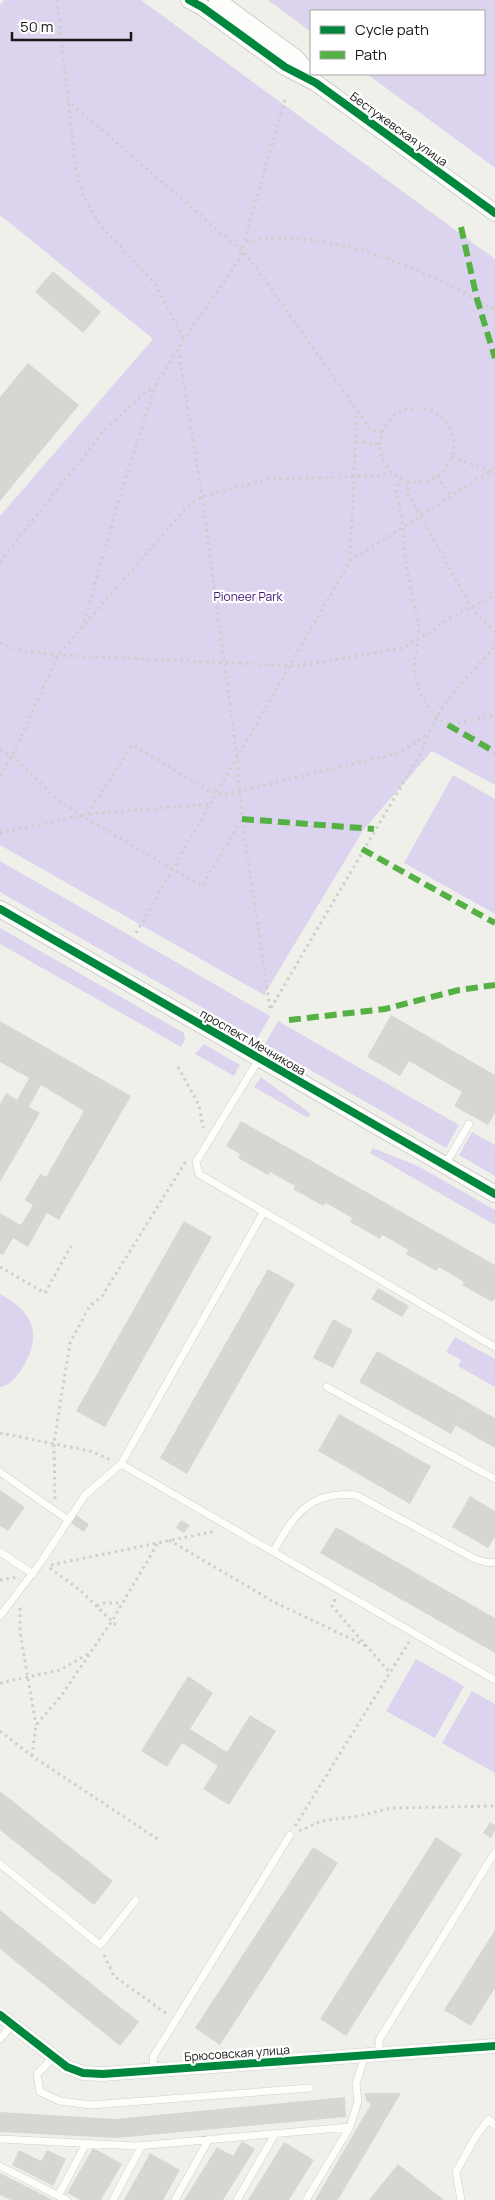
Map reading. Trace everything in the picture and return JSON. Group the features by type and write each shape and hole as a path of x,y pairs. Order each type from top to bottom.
{"street":[{"name":"Бестужевская улица","path":"189,0 202,7 286,67 316,83 495,213"},
{"name":"Бестужевская улица","path":"217,0 296,58 316,83"},
{"name":"проспект Мечникова","path":"0,909 495,1194"},
{"name":"Брюсовская улица","path":"0,2015 53,2058 67,2067 83,2073 103,2074 495,2046"}],"lane":[{"path":"259,1058 196,1162 199,1174 495,1347"},
{"path":"445,1165 469,1124"},
{"path":"0,1616 33,1574 85,1495 121,1464 263,1213"},
{"path":"327,1387 495,1479"},
{"path":"121,1464 495,1680"},
{"path":"0,1472 68,1520"},
{"path":"273,1552 289,1524 306,1505 322,1497 339,1494 356,1495 475,1559 489,1563 495,1562"},
{"path":"0,1552 33,1574"},
{"path":"154,2070 153,2057 290,1835"},
{"path":"380,2054 379,2040 495,1852"},
{"path":"0,1864 100,1945 136,1900"},
{"path":"0,2039 12,2025"},
{"path":"306,2200 350,2128 358,2101 356,2084 365,2055"},
{"path":"53,2058 38,2074 40,2092 60,2101 91,2105 310,2088"},
{"path":"461,2200 456,2172 476,2136 489,2119 495,2126"},
{"path":"0,2139 142,2145 350,2128"},
{"path":"237,2200 275,2134"},
{"path":"175,2200 209,2140"},
{"path":"58,2196 86,2144"},
{"path":"113,2200 142,2145"},
{"path":"0,2166 66,2200"}],"path":[{"path":"57,0 76,170 83,195 99,223 156,284 184,339"},
{"path":"67,100 242,251 254,265 371,430 382,433"},
{"path":"82,628 124,483 156,387 184,339 239,260 285,100"},
{"path":"244,242 281,237 314,240 359,251 405,266 446,284 495,310"},
{"path":"178,349 202,496 237,757 242,819 270,1008 423,749 428,732 436,717 495,646"},
{"path":"0,562 106,428 146,392 156,387"},
{"path":"410,408 429,410 445,420 450,429 454,438 452,457 448,465 436,476 423,481 409,481 390,470 382,458 380,444 382,433 393,417 401,412 410,408"},
{"path":"350,561 357,411"},
{"path":"356,442 380,444"},
{"path":"452,457 495,473"},
{"path":"136,933 350,561 495,468"},
{"path":"0,776 12,756 58,655 185,509 202,496 269,480 381,476 390,470"},
{"path":"436,476 451,496"},
{"path":"401,478 396,488 403,528 406,565 419,627 414,671 421,696 436,717 448,724 495,715"},
{"path":"409,481 407,492 471,607 495,632"},
{"path":"0,643 17,650 58,655 288,666 403,648 418,641 448,619 495,596"},
{"path":"88,814 132,745 216,794 224,795 397,753 428,732"},
{"path":"0,750 12,756 52,795 80,815 202,886 242,819"},
{"path":"0,833 80,815 210,804"},
{"path":"178,1067 199,1106 204,1131 209,1123"},
{"path":"56,1512 54,1443 70,1343 89,1307 102,1296 189,1156"},
{"path":"0,1267 45,1293 71,1246"},
{"path":"0,1433 90,1451 121,1464"},
{"path":"118,1627 81,1591 47,1566 231,1528"},
{"path":"169,1540 274,1602 366,1646"},
{"path":"36,1724 61,1696 112,1621 158,1543"},
{"path":"20,1590 20,1632 36,1724 32,1756"},
{"path":"339,1590 332,1606 390,1673"},
{"path":"97,1606 104,1603 122,1603"},
{"path":"290,1835 414,1633"},
{"path":"0,1684 60,1670 90,1652"},
{"path":"0,1731 32,1756 158,1840"},
{"path":"290,1835 321,1821 359,1816 391,1808 495,1806"},
{"path":"100,1945 114,1976 176,2020"}],"green space":[{"name":"Pioneer Park","path":"4,0 141,0 495,259 495,785 432,751 364,829 264,995 0,845 0,516 153,339 0,215 0,5"},
{"path":"268,0 495,0 495,168 368,75 485,75 485,10 310,10 310,31"},
{"path":"453,775 495,799 495,914 404,863"},
{"path":"0,861 270,1016 257,1039 0,892"},
{"path":"0,928 184,1033 185,1040 181,1047 0,944"},
{"path":"278,1021 459,1125 446,1148 265,1044"},
{"path":"204,1044 240,1065 234,1076 195,1054"},
{"path":"261,1077 310,1113 308,1118 254,1087"},
{"path":"472,1132 495,1145 495,1176 459,1155"},
{"path":"373,1148 418,1166 495,1210 495,1225 370,1153"},
{"path":"0,1294 12,1301 28,1317 32,1326 33,1336 32,1347 21,1370 12,1381 0,1387"},
{"path":"455,1337 495,1359 495,1387 458,1366 461,1360 446,1352"},
{"path":"416,1659 464,1686 435,1738 386,1711"},
{"path":"472,1691 495,1704 495,1773 442,1743"}],"building":[{"path":"53,271 101,312 83,333 35,292"},
{"path":"28,363 79,405 0,501 0,397"},
{"path":"391,1015 495,1075 495,1113 488,1125 454,1106 462,1092 409,1061 400,1076 367,1057"},
{"path":"0,1021 131,1096 59,1220 47,1213 28,1247 13,1238 3,1255 0,1254 0,1213 21,1225 33,1205 25,1200 40,1174 46,1177 84,1111 41,1085 29,1107 40,1113 0,1182 0,1104 6,1093 17,1100 29,1078 0,1062"},
{"path":"241,1121 495,1265 495,1299 492,1302 462,1285 464,1282 439,1267 436,1271 406,1254 408,1250 395,1242 382,1235 380,1239 350,1222 352,1218 326,1203 323,1206 293,1189 295,1186 270,1172 268,1175 238,1158 240,1154 226,1146"},
{"path":"184,1221 212,1237 105,1427 76,1411"},
{"path":"268,1269 295,1284 187,1474 160,1458"},
{"path":"378,1288 409,1306 402,1317 371,1299"},
{"path":"333,1319 353,1330 333,1368 313,1358"},
{"path":"377,1351 469,1403 451,1434 359,1382"},
{"path":"469,1403 495,1418 495,1448 456,1426"},
{"path":"339,1414 431,1466 410,1504 318,1451"},
{"path":"0,1490 25,1507 8,1531 0,1526"},
{"path":"470,1496 495,1511 495,1537 488,1548 452,1527"},
{"path":"76,1515 89,1524 84,1532 71,1523"},
{"path":"181,1520 190,1525 184,1533 176,1528"},
{"path":"336,1527 495,1618 495,1653 320,1553"},
{"path":"188,1676 213,1693 190,1729 227,1752 250,1715 276,1731 229,1805 203,1789 218,1766 182,1743 167,1767 141,1751"},
{"path":"0,1791 113,1881 94,1905 0,1830"},
{"path":"490,1822 495,1825 491,1838 483,1833"},
{"path":"436,1837 462,1854 346,2036 320,2019"},
{"path":"313,1847 338,1863 220,2045 195,2028"},
{"path":"0,1910 139,2022 120,2046 0,1949"},
{"path":"495,1930 495,1988 471,2026 444,2010"},
{"path":"365,2093 401,2093 338,2200 315,2200 371,2104 366,2100"},
{"path":"345,2097 346,2117 116,2138 0,2132 0,2112 115,2119"},
{"path":"242,2141 255,2149 223,2200 184,2200 217,2147 233,2156"},
{"path":"284,2142 314,2160 289,2200 248,2200"},
{"path":"93,2148 122,2164 101,2200 80,2200 67,2193"},
{"path":"19,2150 41,2161 47,2150 66,2159 53,2186 12,2165"},
{"path":"150,2153 180,2170 163,2200 124,2200"},
{"path":"398,2164 444,2200 369,2200"},
{"path":"0,2173 53,2200 11,2200 0,2195"}],"marked path":[{"path":"461,227 477,299 495,358"},
{"path":"448,725 495,752"},
{"path":"242,819 374,829"},
{"path":"362,849 495,923"},
{"path":"289,1020 385,1009 459,990 495,985"}],"cycle path":[{"path":"189,0 202,7 285,67 316,83 495,213"},
{"path":"0,909 495,1194"},
{"path":"0,2015 67,2067 83,2073 103,2074 495,2046"}]}
